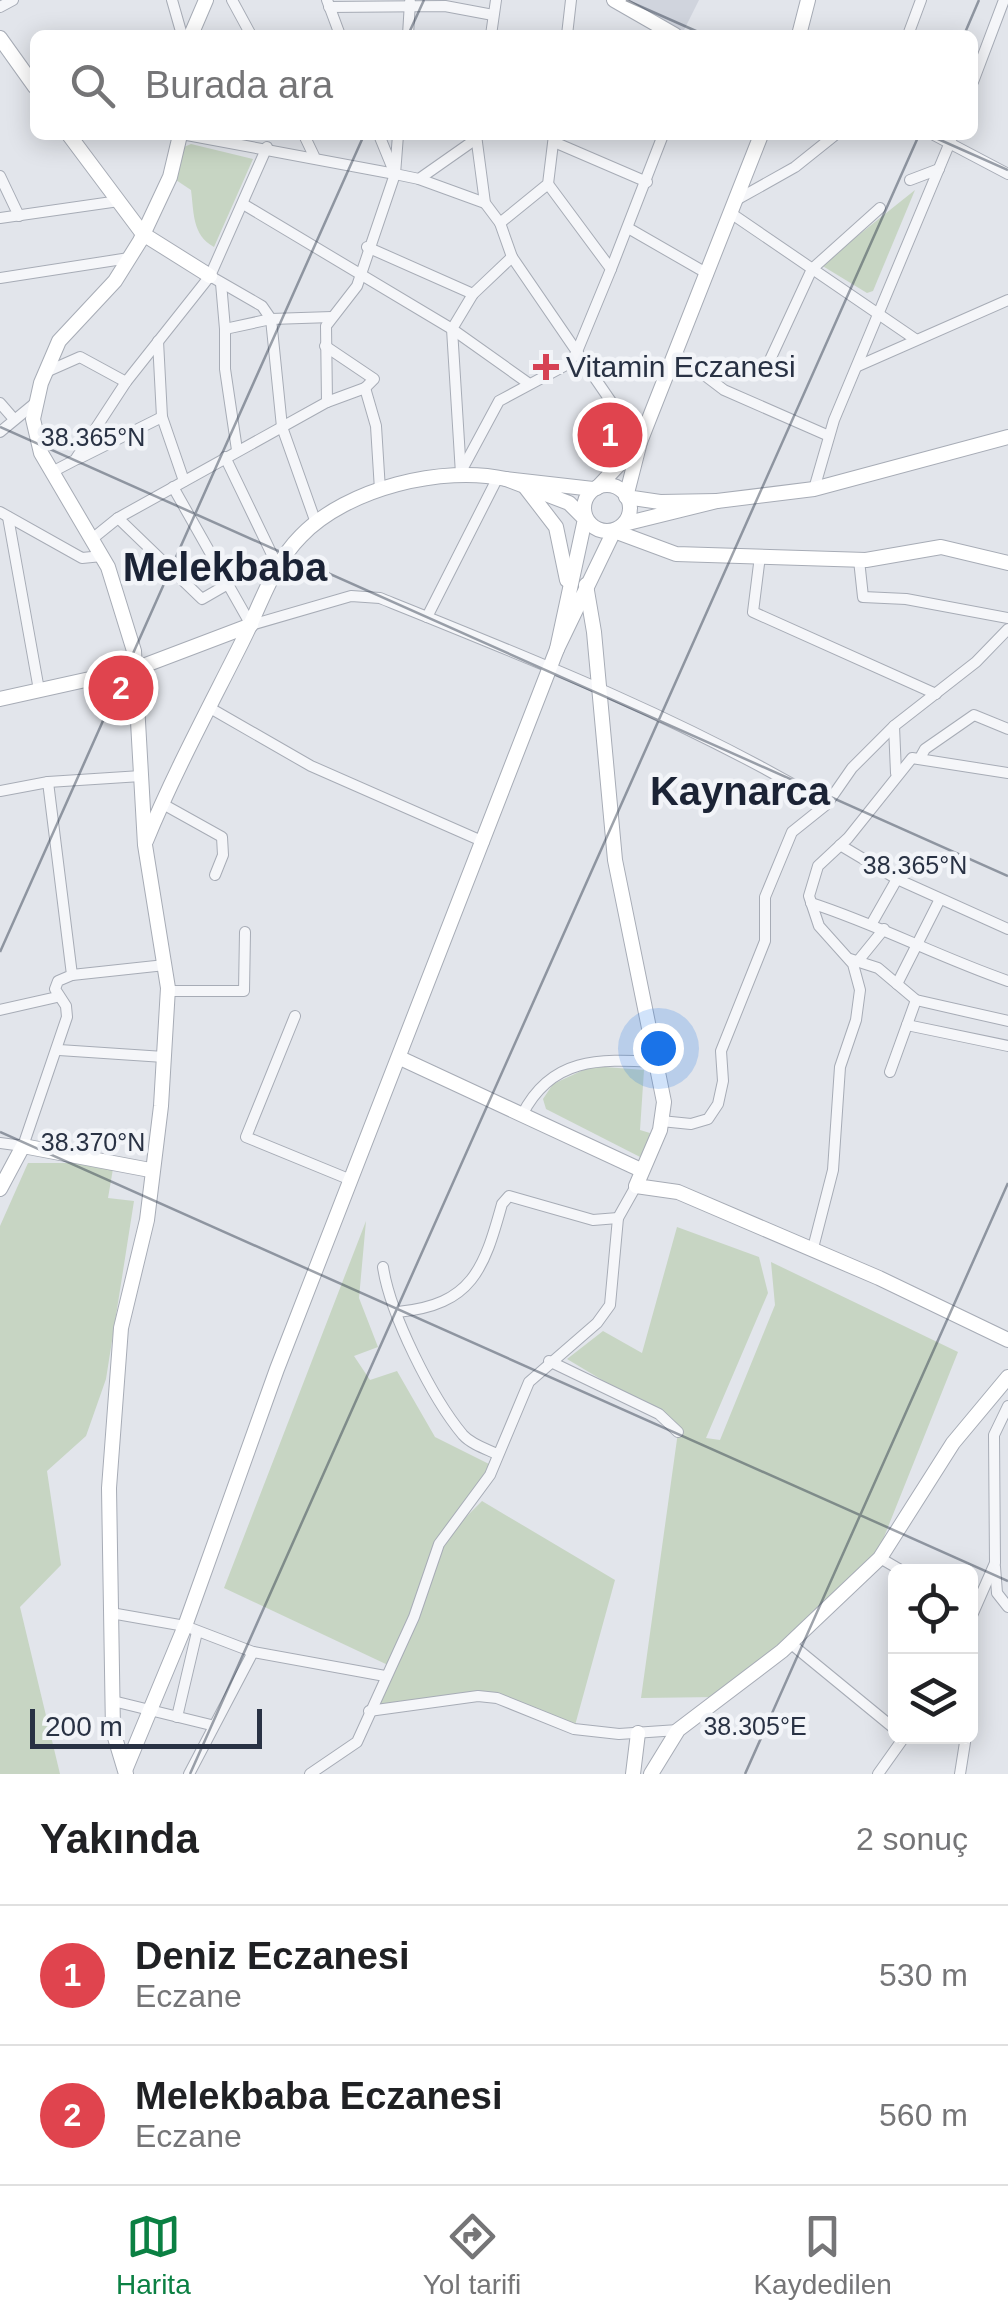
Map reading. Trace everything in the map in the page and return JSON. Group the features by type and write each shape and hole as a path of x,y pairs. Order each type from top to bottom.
{"street":[{"path":"0,7 13,0"},
{"path":"172,0 181,30"},
{"path":"193,30 206,0"},
{"path":"232,0 248,30"},
{"path":"491,30 496,0"},
{"path":"568,30 572,0"},
{"path":"614,0 666,30"},
{"path":"792,30 800,0"},
{"path":"800,30 808,0"},
{"path":"910,30 921,0"},
{"path":"978,69 1004,0"},
{"path":"408,30 411,3"},
{"path":"338,30 328,4 445,3 493,15"},
{"path":"1,40 30,80"},
{"path":"73,140 143,234 262,306 271,319 282,427 316,523"},
{"path":"127,1772 114,1731 109,1488 119,1352 146,1220 168,991 145,845 135,669 126,616 102,556 41,453 34,404 59,341 116,281 130,258 170,177 181,140"},
{"path":"218,140 418,179 486,203"},
{"path":"306,140 314,156"},
{"path":"382,140 395,174"},
{"path":"327,402 326,326 362,272 367,247 395,174 398,140"},
{"path":"418,179 472,140"},
{"path":"476,140 486,203 500,222 512,256 612,403 636,446"},
{"path":"554,140 548,184 611,270"},
{"path":"558,140 647,182"},
{"path":"461,474 471,446 496,405 528,383 566,365 576,354 661,140"},
{"path":"127,1772 191,1629 350,1180 557,649 586,585 630,511 626,497 636,446 759,140"},
{"path":"735,206 830,140"},
{"path":"814,489 829,436 951,140 1008,174"},
{"path":"75,460 158,340 216,280 267,147"},
{"path":"910,180 938,169"},
{"path":"0,176 20,216"},
{"path":"500,222 548,184"},
{"path":"0,218 119,201"},
{"path":"242,204 362,272 528,383"},
{"path":"735,206 812,269 915,339"},
{"path":"762,375 812,269 880,208"},
{"path":"628,228 708,274"},
{"path":"367,247 473,294"},
{"path":"461,474 452,329 473,294 512,256"},
{"path":"0,278 130,258"},
{"path":"216,280 237,450"},
{"path":"857,366 1008,300"},
{"path":"224,329 271,319 332,317"},
{"path":"158,340 162,418 178,484 250,625"},
{"path":"92,538 118,518 237,450 327,402 365,388 374,379 325,346"},
{"path":"674,352 724,390 829,436"},
{"path":"46,372 80,357 126,382"},
{"path":"365,388 376,426 380,490"},
{"path":"0,404 14,418"},
{"path":"0,432 34,404"},
{"path":"52,472 162,418"},
{"path":"145,845 161,803 278,566 316,523 380,490 433,475 461,474 595,488 610,486 626,497 660,502 717,501 814,489 1008,437"},
{"path":"557,649 585,519 585,500 636,446"},
{"path":"225,457 278,566"},
{"path":"502,478 569,503 601,531 717,501"},
{"path":"427,617 502,478"},
{"path":"526,488 556,527 568,588"},
{"path":"4,514 82,558 102,556"},
{"path":"4,514 39,690"},
{"path":"118,518 202,599 228,584"},
{"path":"619,527 676,554 859,560 941,547 1008,563"},
{"path":"760,556 753,612 936,694"},
{"path":"859,560 863,597 906,598 1008,618"},
{"path":"310,1774 356,1742 414,1618 439,1544 490,1475 529,1382 597,1323 610,1304 618,1218 636,1186 661,1120 664,1102 616,860 586,585"},
{"path":"0,699 135,669 250,625 350,596 380,598 598,688 754,761 826,804"},
{"path":"661,1120 691,1124 708,1118 718,1104 723,1081 720,1052 765,941 765,897 792,832 826,804 852,768 894,726 1004,638 1008,629"},
{"path":"210,708 311,766 484,842"},
{"path":"920,758 925,749 974,716 1008,729"},
{"path":"894,726 896,772"},
{"path":"1008,774 912,758 818,866 808,896 820,926 853,960 878,968 916,1000 1008,1022"},
{"path":"0,791 48,782 141,776"},
{"path":"48,782 72,975"},
{"path":"161,803 222,837 223,855 214,875"},
{"path":"840,845 939,901 1008,929"},
{"path":"872,923 897,879"},
{"path":"897,984 939,901"},
{"path":"811,903 872,923 918,948 1008,981"},
{"path":"853,960 884,929"},
{"path":"168,991 244,991 245,932"},
{"path":"813,1248 833,1170 840,1066 858,1005 860,990 853,960"},
{"path":"0,1189 23,1146 60,1050 67,1016 66,1006 57,997 58,981 72,975 166,965"},
{"path":"0,1010 57,997"},
{"path":"890,1072 916,1000"},
{"path":"296,1016 246,1138 350,1180"},
{"path":"907,1025 1008,1046"},
{"path":"60,1050 164,1057"},
{"path":"400,1058 645,1165 678,1192 813,1248 1008,1340"},
{"path":"522,1114 532,1096 556,1076 595,1058 655,1062"},
{"path":"0,1143 150,1170"},
{"path":"636,1186 678,1192"},
{"path":"398,1312 438,1307 479,1275 502,1204 509,1196 593,1220 618,1218"},
{"path":"382,1266 386,1291 466,1438 497,1454"},
{"path":"549,1361 659,1414 678,1432"},
{"path":"655,1772 678,1730 790,1643 880,1558 953,1444 1008,1377"},
{"path":"1008,1406 994,1435 997,1593 1008,1607"},
{"path":"994,1492 1008,1492"},
{"path":"880,1558 890,1564"},
{"path":"978,1599 995,1564"},
{"path":"110,1613 191,1629 253,1652 385,1676"},
{"path":"177,1717 191,1629"},
{"path":"790,1643 888,1723"},
{"path":"188,1774 253,1652"},
{"path":"369,1711 478,1696 497,1698 574,1728 638,1733 678,1730"},
{"path":"113,1701 211,1725"},
{"path":"632,1774 638,1733"},
{"path":"878,1774 899,1744"},
{"path":"960,1774 965,1744"}],"shaded area":[{"path":"628,0 699,0 684,30"}],"green space":[{"path":"191,144 253,159 214,247 198,229 191,190 176,180 184,147"},
{"path":"915,190 873,291 867,293 821,265"},
{"path":"592,1066 644,1070 640,1130 650,1133 644,1159 546,1109 543,1099 553,1084"},
{"path":"28,1163 114,1163 108,1198 134,1201 106,1379 86,1436 47,1471 61,1565 20,1607 60,1774 0,1774 0,1226"},
{"path":"366,1221 359,1298 378,1347 354,1356 370,1380 397,1371 435,1437 493,1466 446,1537 482,1501 615,1580 574,1729 478,1696 377,1710 390,1666 224,1588"},
{"path":"677,1227 759,1257 768,1293 706,1438 720,1440 775,1305 771,1262 958,1352 872,1567 717,1697 641,1698 678,1432 659,1414 567,1359 603,1331 642,1353"}],"place":[{"name":"Vitamin Eczanesi","path":"546,367"},
{"name":"Deniz Eczanesi","path":"610,435"},
{"name":"Melekbaba Eczanesi","path":"121,688"}],"district":[{"name":"Melekbaba","path":"225,567"},
{"name":"Kaynarca","path":"740,791"}]}
